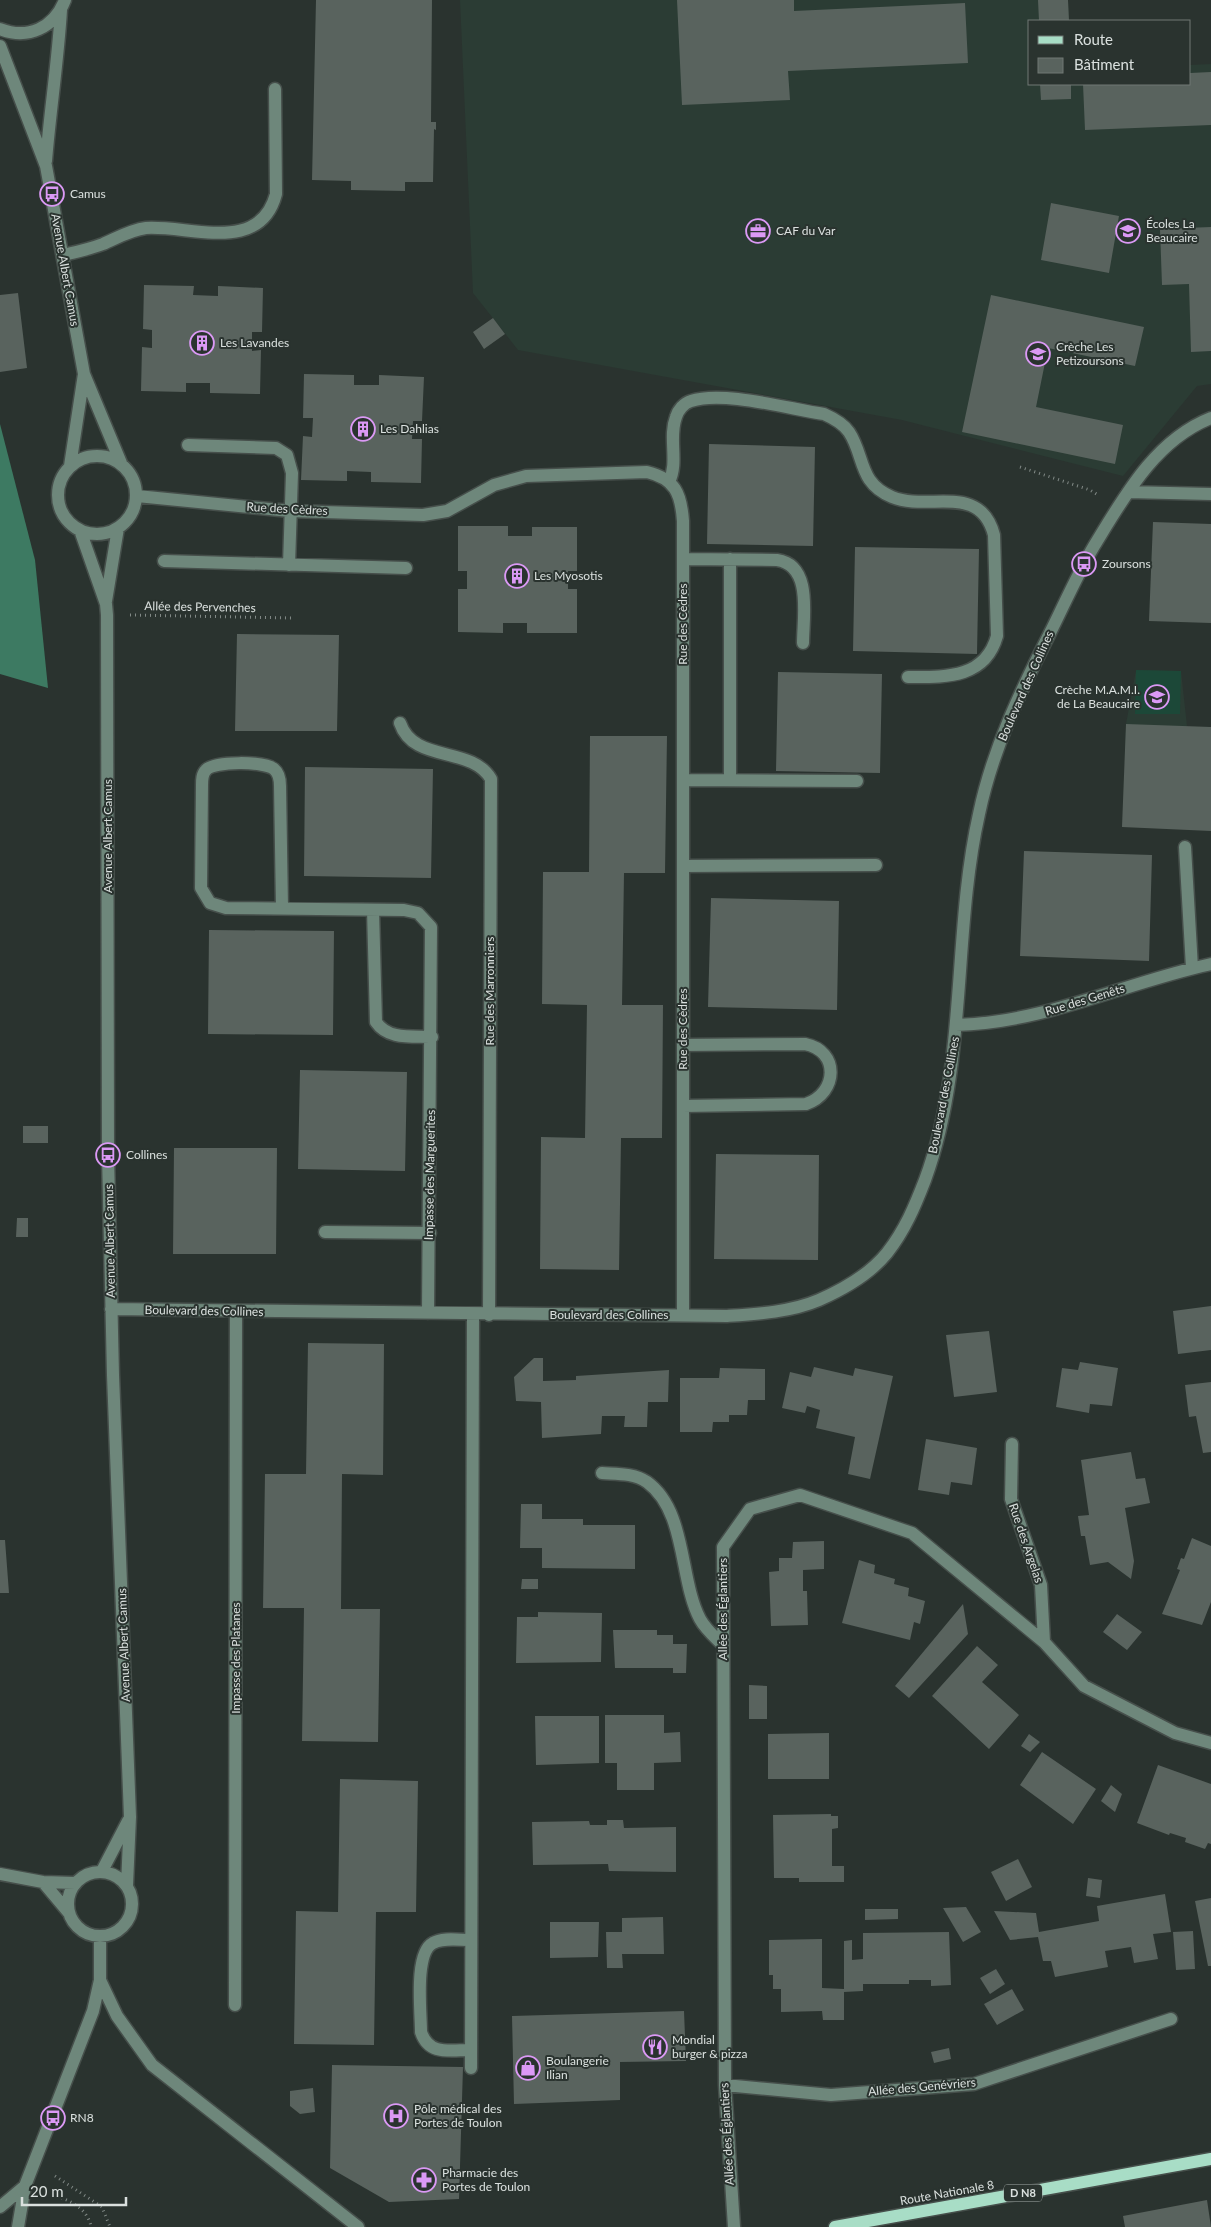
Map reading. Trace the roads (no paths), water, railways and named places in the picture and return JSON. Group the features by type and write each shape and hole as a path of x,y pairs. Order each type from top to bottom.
{"main road":[{"name":"Route Nationale 8","path":"844,2226 1211,2159"}],"street":[{"path":"0,30 25,34 39,30 52,22 63,5"},
{"name":"Avenue Albert Camus","path":"46,166 49,120 58,64 63,5"},
{"name":"Avenue Albert Camus","path":"0,46 46,166 84,374 121,463"},
{"path":"62,255 100,245 124,234 145,228 224,233 249,228 258,223 270,212 276,194 275,89"},
{"name":"Avenue Albert Camus","path":"70,466 84,374"},
{"path":"669,482 673,469 674,422 680,410 689,401 701,398 731,399 824,414 836,421 849,432 864,472 875,486 891,497 912,501 960,503 977,508 991,523 994,535 997,636 995,645 985,660 967,671 956,675 908,677"},
{"name":"Boulevard des Collines","path":"112,1310 474,1315 760,1314 799,1306 832,1294 878,1262 907,1223 929,1167 943,1112 956,1025 973,846 987,782 1008,721 1084,564 1128,492 1170,442 1211,418"},
{"path":"188,445 266,447 282,451 291,462 289,565"},
{"path":"104,456 121,463 131,474 137,496 129,518 118,528 99,534 80,530 68,521 60,508 58,493 61,478 70,466 86,457 104,456"},
{"name":"Rue des Cèdres","path":"137,496 290,511 423,515 458,506 494,485 510,480 555,473 647,472 659,475 676,489 682,507 683,558 683,1315"},
{"path":"1128,492 1211,494"},
{"name":"Avenue Albert Camus","path":"118,528 107,609 108,1146 130,1817 127,1885"},
{"name":"Avenue Albert Camus","path":"80,530 107,609"},
{"path":"683,558 784,561 797,570 803,590 803,643"},
{"path":"730,559 730,780"},
{"path":"164,561 406,568"},
{"name":"Rue des Marronniers","path":"400,723 404,733 417,745 471,762 484,769 491,779 489,1315"},
{"name":"Impasse des Marguerites","path":"282,908 280,786 278,772 271,767 261,764 219,764 208,768 204,772 202,785 201,888 210,903 219,907 415,912 424,917 431,927 432,1038 428,1313"},
{"path":"684,780 857,781"},
{"path":"1185,847 1192,968"},
{"path":"683,866 876,865"},
{"path":"373,910 376,1022 381,1029 390,1034 432,1038"},
{"name":"Rue des Genêts","path":"956,1025 993,1023 1041,1013 1211,964"},
{"path":"683,1045 812,1045 828,1059 831,1072 825,1092 820,1098 806,1104 683,1106"},
{"path":"325,1232 430,1233"},
{"name":"Impasse des Platanes","path":"235,2005 236,1311"},
{"path":"471,2068 474,1315"},
{"name":"Rue des Argelas","path":"1012,1444 1011,1499 1041,1584 1044,1642"},
{"path":"602,1473 629,1474 647,1482 661,1498 672,1516 692,1598 700,1619 723,1645"},
{"name":"Allée des Églantiers","path":"734,2227 724,2085 723,1547 750,1509 800,1495 912,1533 1044,1642 1084,1686 1175,1733 1211,1742"},
{"name":"Avenue Albert Camus","path":"102,1871 130,1817"},
{"path":"0,1874 43,1882 75,1883 92,1873 102,1871 116,1876 127,1885 132,1896 133,1908 129,1919 117,1931 100,1936 81,1930 43,1882"},
{"path":"69,1914 68,1903 75,1883"},
{"path":"18,2227 25,2186 85,2034 100,1980 100,1936"},
{"path":"471,1940 434,1942 426,1948 421,1961 421,2032 425,2041 431,2048 436,2050 471,2050"},
{"path":"100,1980 117,2016 152,2065 358,2227"},
{"name":"Allée des Genévriers","path":"724,2085 831,2095 974,2084 1170,2019"},
{"path":"0,2207 25,2186"}],"place":[{"name":"Camus","path":"52,194"},
{"name":"CAF du Var","path":"758,231"},
{"name":"Écoles La Beaucaire","path":"1128,231"},
{"name":"Les Lavandes","path":"202,343"},
{"name":"Crèche Les Petizoursons","path":"1038,354"},
{"name":"Les Dahlias","path":"363,429"},
{"name":"Zoursons","path":"1084,564"},
{"name":"Les Myosotis","path":"517,576"},
{"name":"Crèche M.A.M.I. de La Beaucaire","path":"1157,697"},
{"name":"Collines","path":"108,1155"},
{"name":"Mondial burger & pizza","path":"655,2047"},
{"name":"Boulangerie Ilian","path":"528,2068"},
{"name":"Pôle médical des Portes de Toulon","path":"396,2116"},
{"name":"RN8","path":"53,2118"},
{"name":"Pharmacie des Portes de Toulon","path":"424,2180"}]}
